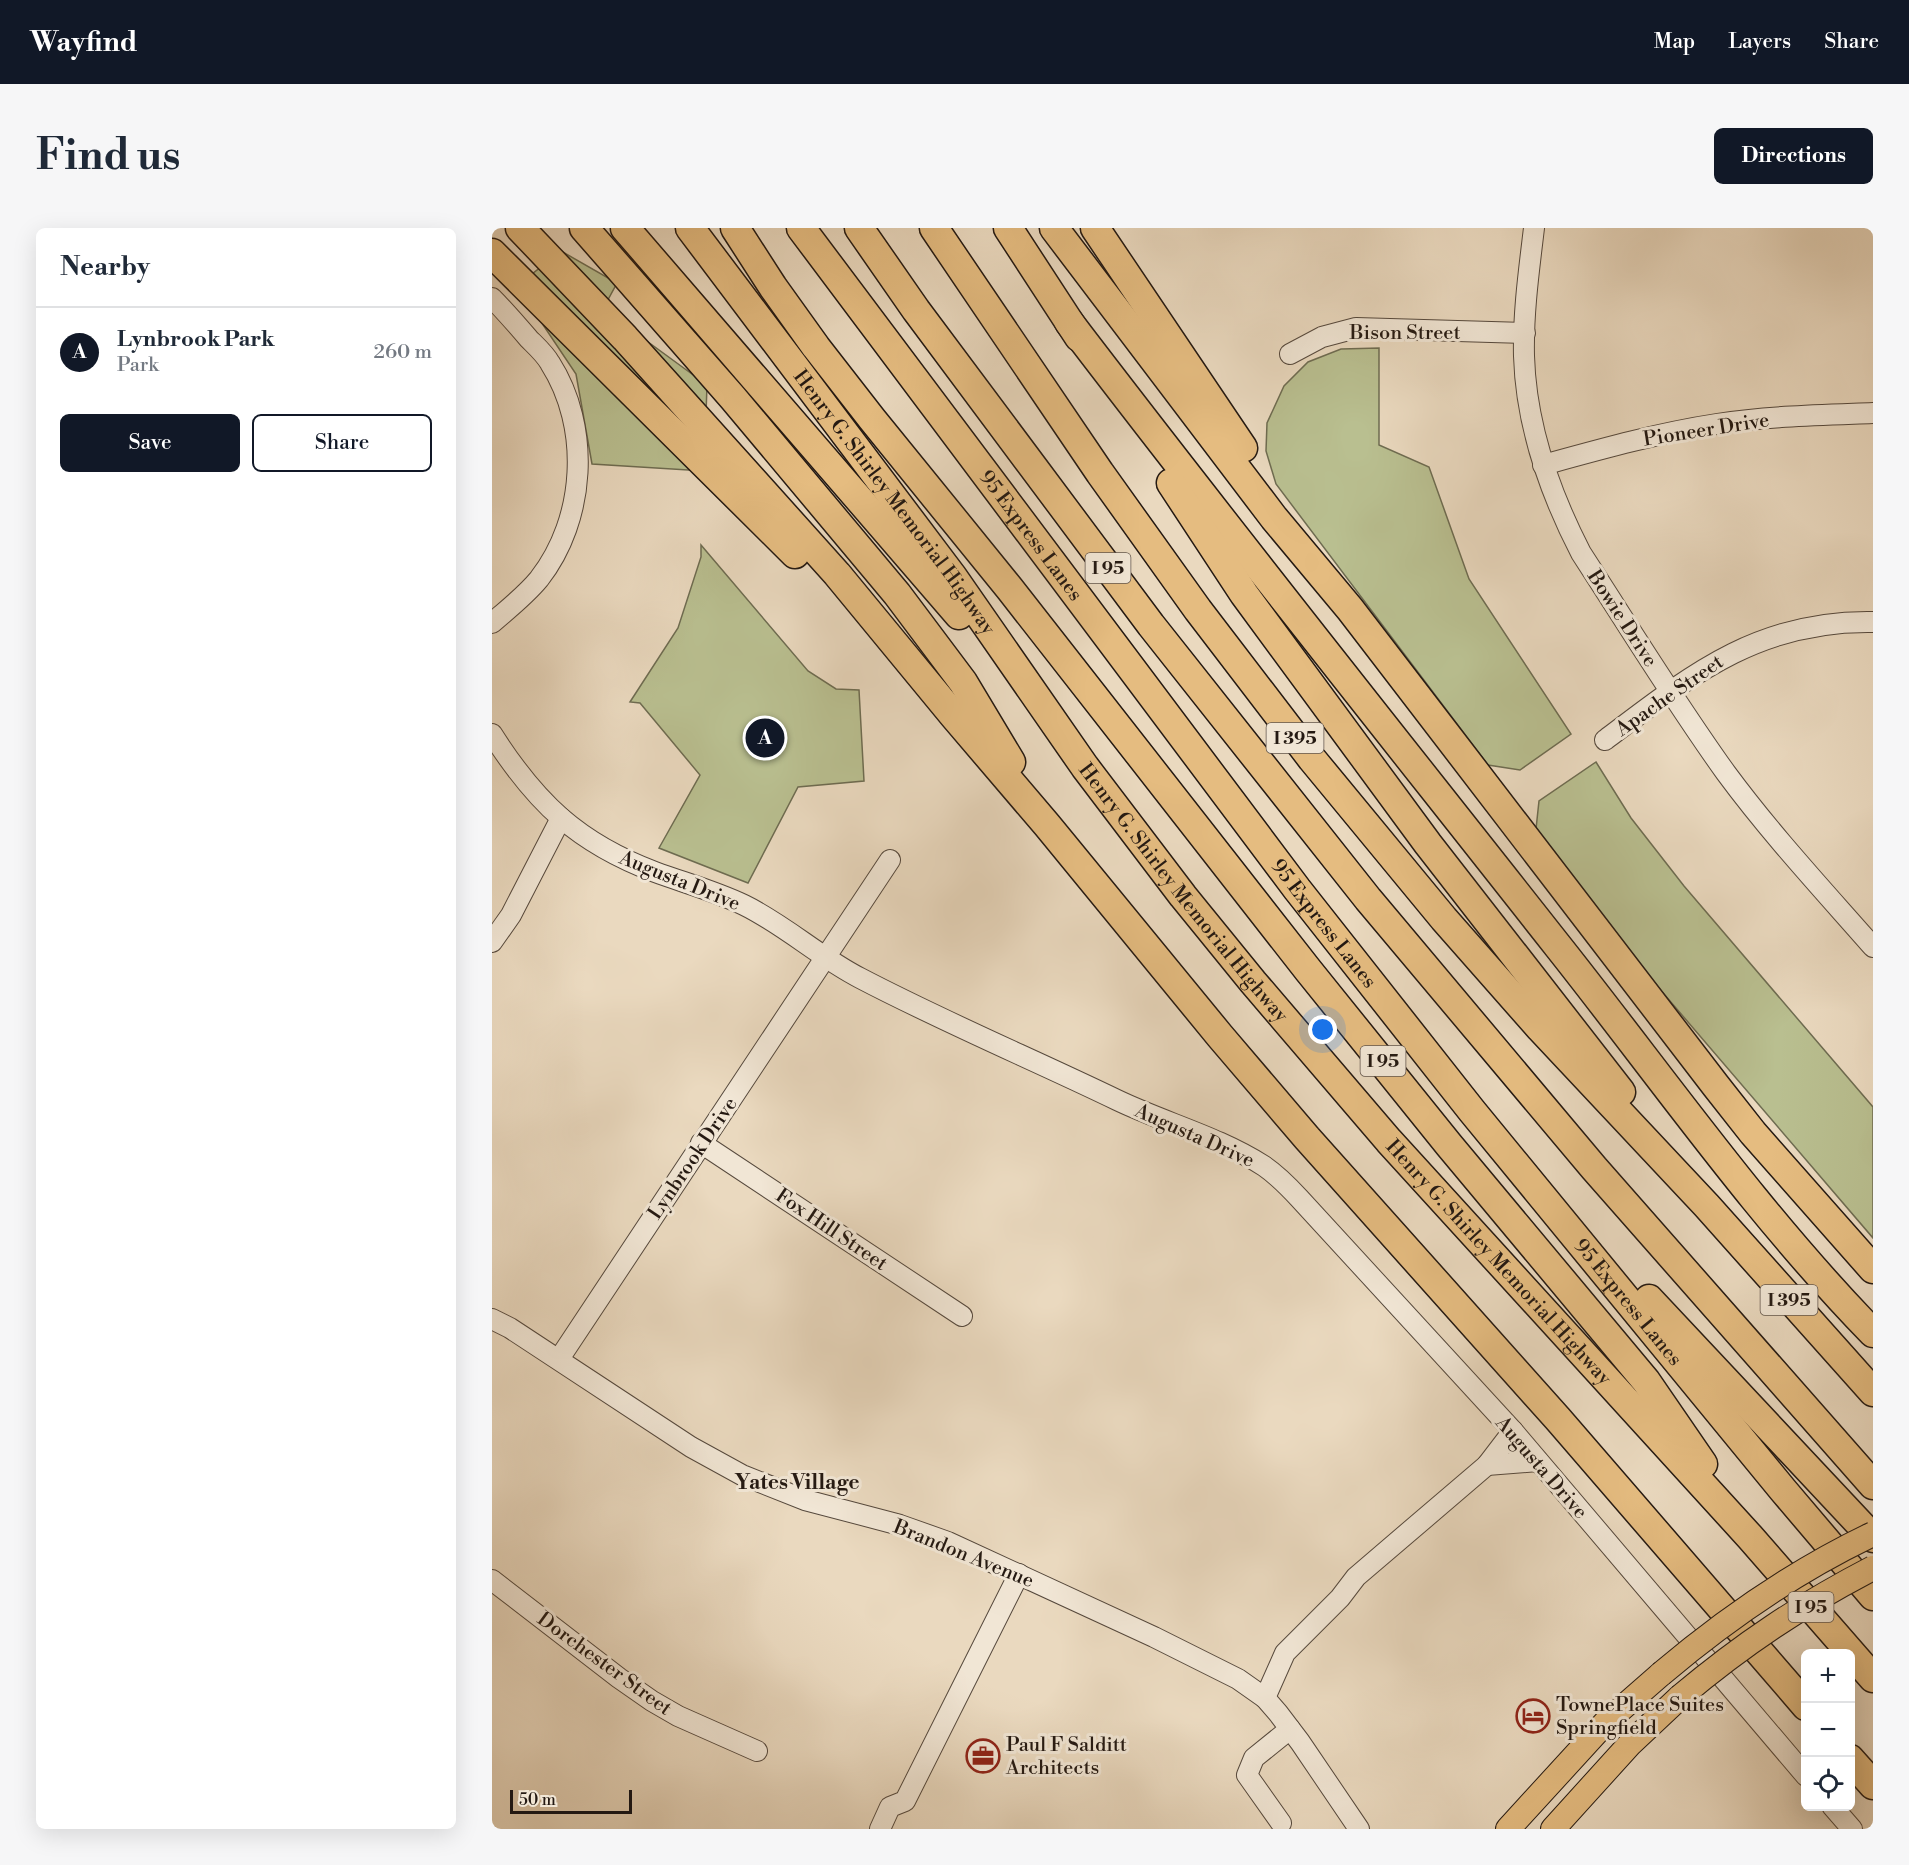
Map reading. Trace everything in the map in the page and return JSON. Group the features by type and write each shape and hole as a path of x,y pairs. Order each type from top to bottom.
{"highway":[{"path":"520,228 625,338 837,574 1307,1138 1558,1419 1803,1703"},
{"path":"584,228 733,398 897,594 976,703 1047,825"},
{"path":"625,228 915,562 1085,766"},
{"name":"Henry G. Shirley Memorial Highway","path":"690,228 953,577 1085,766 1183,896 1326,1069 1389,1141 1750,1537 1873,1678"},
{"name":"I 95","path":"735,228 816,347 1010,589 1308,970 1456,1154 1647,1381 1750,1537"},
{"name":"95 Express Lanes","path":"801,228 1297,889 1472,1111 1783,1490 1873,1596"},
{"name":"I 95","path":"859,228 916,310 1137,606 1368,899 1593,1168 1873,1485"},
{"name":"I 395","path":"934,228 1100,473 1198,610 1305,750 1429,901 1539,1028 1707,1206 1873,1392"},
{"path":"1008,228 1244,594 1428,844 1707,1206"},
{"path":"1054,228 1274,518 1350,609 1723,1096 1760,1142 1873,1269"},
{"path":"1095,228 1350,609"},
{"path":"492,253 800,559 954,716"},
{"path":"1069,322 1172,457 1580,974 1728,1167 1833,1291 1873,1333"},
{"path":"1472,1111 1873,1536"},
{"path":"1798,1401 1873,1469"},
{"path":"1855,1764 1873,1785"}],"main road":[{"path":"1508,1829 1605,1723 1707,1636 1761,1596 1793,1576 1873,1536"},
{"path":"1553,1829 1624,1751 1680,1697 1709,1673 1809,1602 1873,1568"}],"street":[{"name":"Bowie Drive","path":"1534,228 1524,357 1530,400 1543,465 1581,553 1726,773 1760,817 1873,946"},
{"path":"492,298 549,361 563,386 576,423 578,456 575,493 564,533 556,550 538,580 492,623"},
{"name":"Bison Street","path":"1290,354 1322,337 1356,328 1525,333"},
{"name":"Pioneer Drive","path":"1543,465 1650,437 1717,424 1873,413"},
{"name":"Apache Street","path":"1605,740 1670,691 1725,656 1779,633 1813,625 1873,621"},
{"name":"Augusta Drive","path":"492,734 522,780 540,800 597,845 625,860 657,873 712,890 745,906 858,977 1151,1116 1248,1157 1284,1182 1513,1431 1801,1770"},
{"path":"492,942 511,915 561,818"},
{"name":"Lynbrook Drive","path":"559,1359 890,860"},
{"name":"Fox Hill Street","path":"702,1143 962,1316"},
{"name":"Brandon Avenue","path":"492,1319 559,1359 691,1448 742,1475 805,1500 939,1539 1019,1574 1238,1679 1264,1698 1290,1729 1359,1829"},
{"path":"1264,1698 1285,1653 1340,1598 1356,1577 1487,1465 1513,1431"},
{"path":"1487,1465 1538,1461"},
{"path":"880,1829 890,1807 905,1801 1019,1574"},
{"name":"Dorchester Street","path":"492,1580 652,1701 685,1720 757,1751"},
{"path":"1281,1823 1247,1775 1254,1758 1290,1729"},
{"path":"1836,1811 1852,1829"}],"green space":[{"path":"561,251 617,283 603,309 707,385 704,471 592,464 576,374 517,286"},
{"path":"1379,348 1379,445 1429,467 1469,579 1571,734 1520,770 1488,765 1276,484 1266,451 1267,423 1284,386 1308,362 1341,349"},
{"path":"701,545 808,671 836,689 859,690 864,781 798,787 748,883 659,848 700,775 640,703 630,702 678,628 701,557"},
{"path":"1596,762 1631,818 1684,886 1873,1107 1873,1238 1634,959 1536,829 1539,801"}],"place":[{"name":"Lynbrook Park","path":"765,738"},
{"name":"TownePlace Suites Springfield","path":"1533,1716"},
{"name":"Paul F Salditt Architects","path":"983,1756"}],"district":[{"name":"Yates Village","path":"797,1482"}]}
